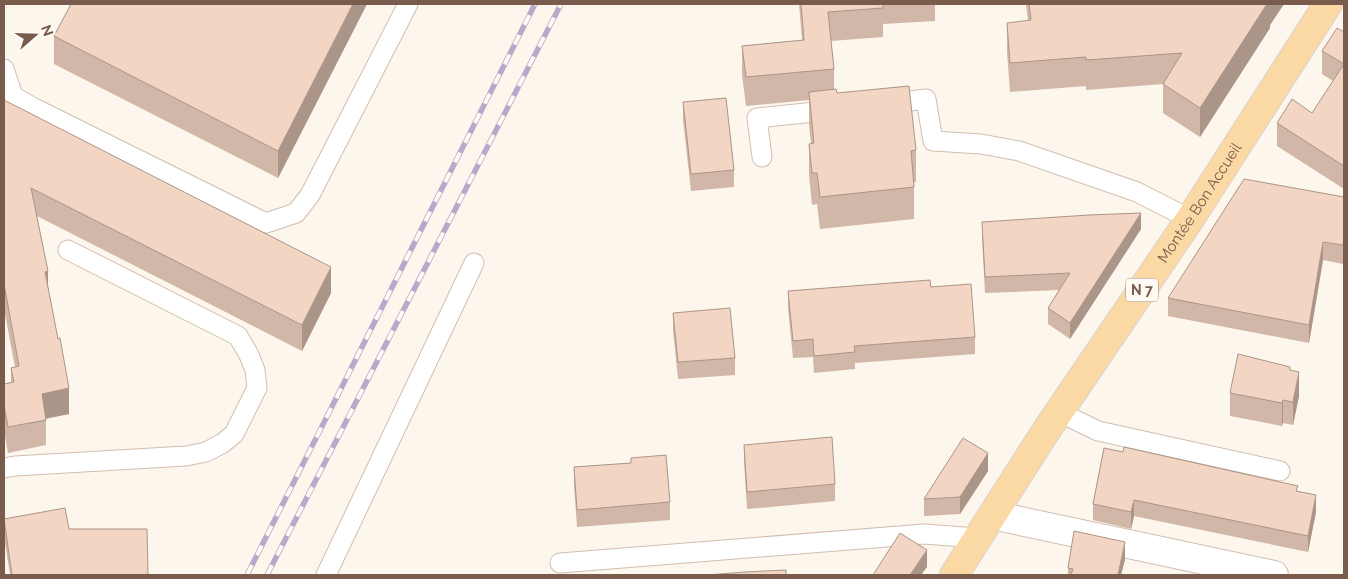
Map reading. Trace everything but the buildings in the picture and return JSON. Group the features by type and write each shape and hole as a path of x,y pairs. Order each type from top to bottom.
{"main road":[{"name":"Montée Bon Accueil","path":"954,575 1046,430 1190,219 1328,4"}],"street":[{"path":"992,515 1274,575"}],"lane":[{"path":"4,69 13,96 266,223 296,213 310,195 408,4"},
{"path":"870,106 926,100 932,141 981,144 1019,151 1137,192 1190,219"},
{"path":"762,157 757,118 851,108"},
{"path":"4,468 186,456 206,452 223,443 234,434 257,388 255,370 238,336 68,250"},
{"path":"326,575 474,263"},
{"path":"1059,412 1098,431 1280,471"},
{"path":"560,563 924,534 977,538"}],"railway":[{"path":"247,575 535,4"},
{"path":"267,575 561,4"}]}
